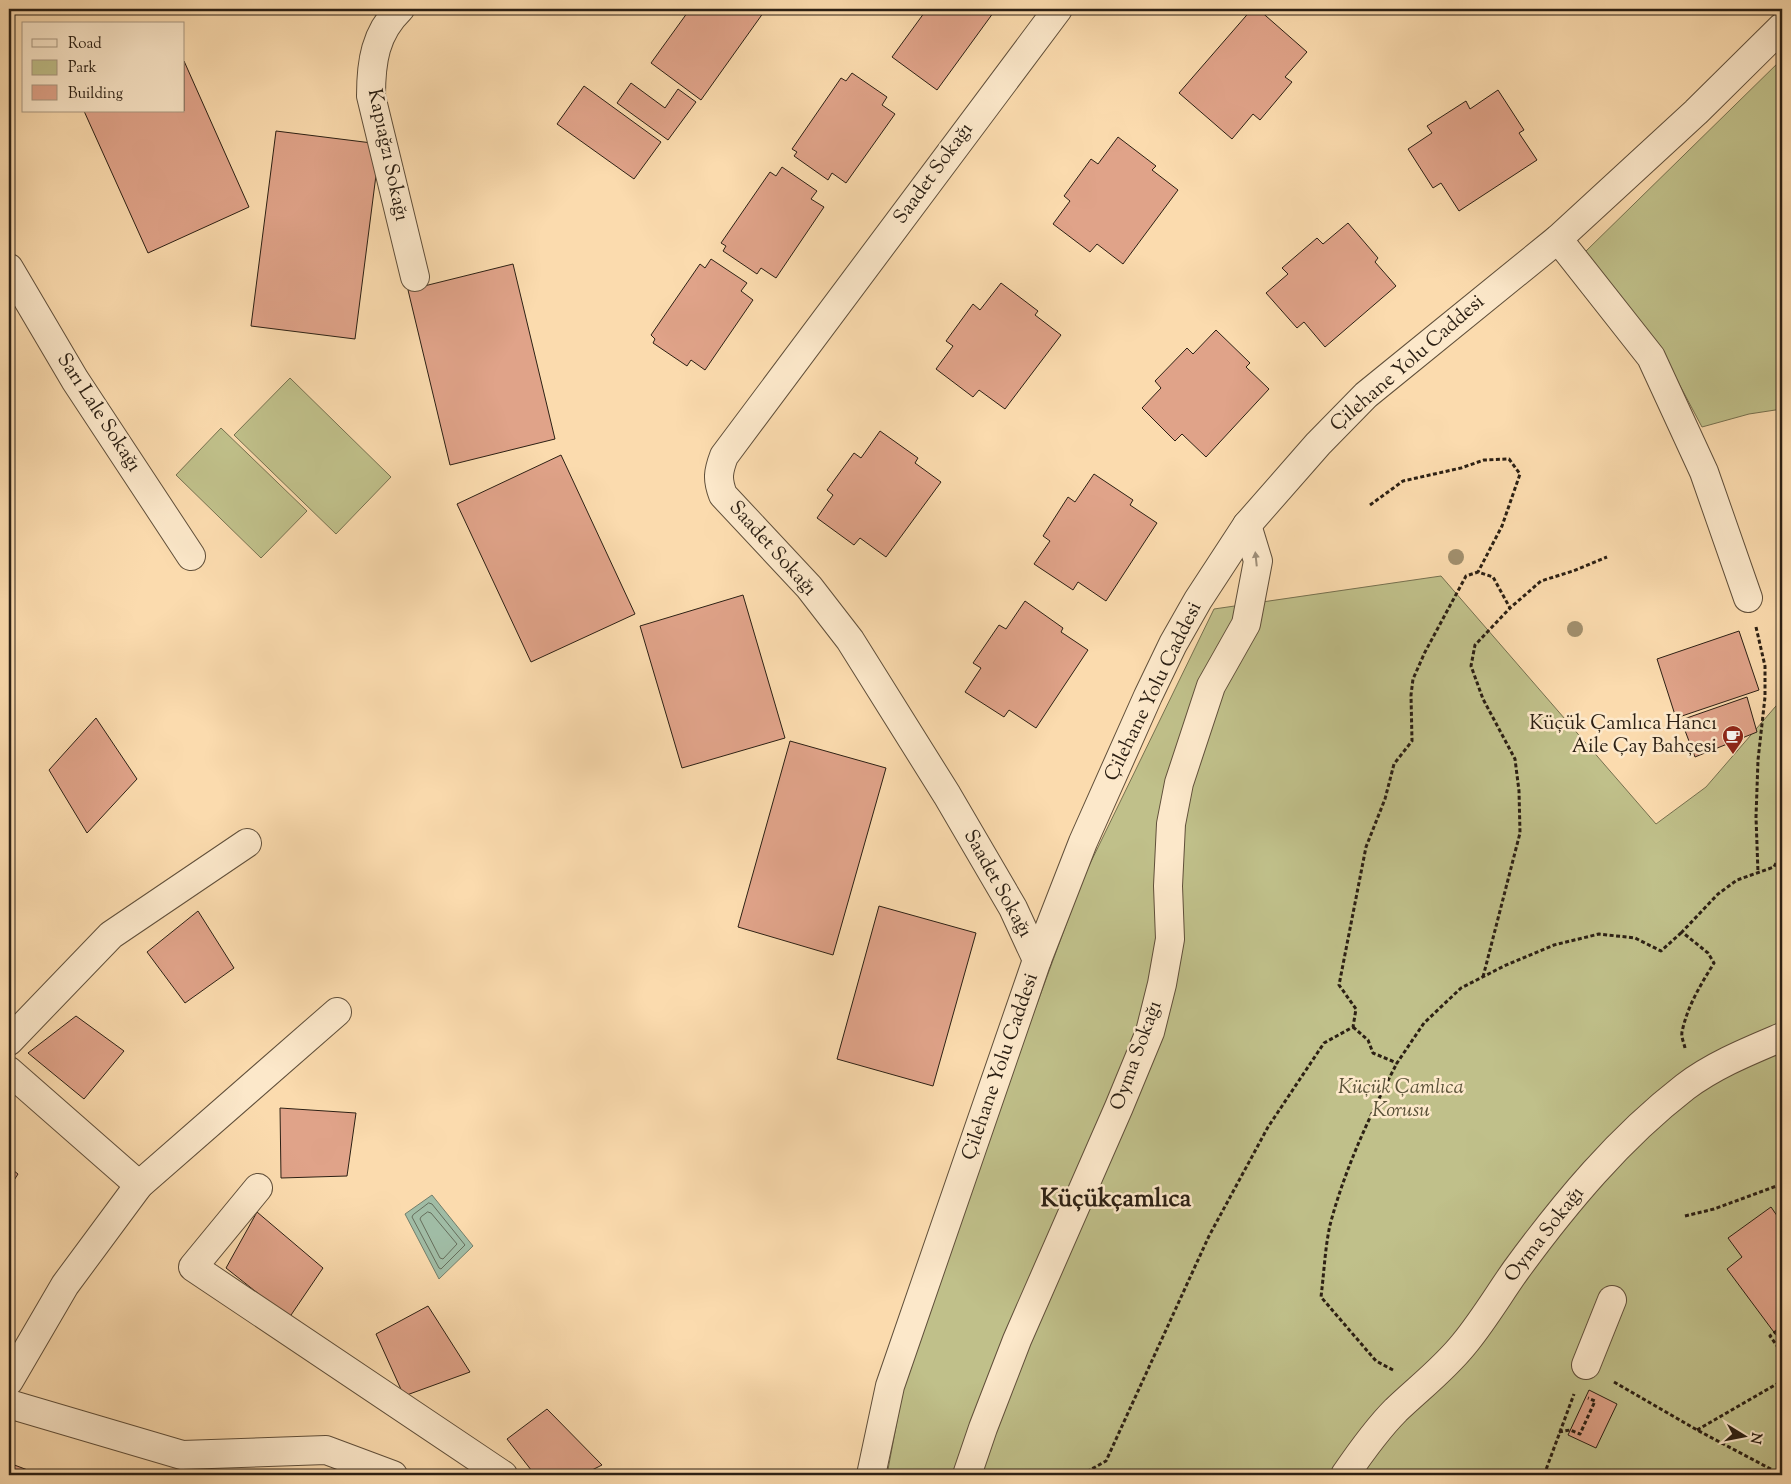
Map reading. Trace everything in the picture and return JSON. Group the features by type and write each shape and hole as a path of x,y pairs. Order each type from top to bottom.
{"street":[{"name":"Kapıağzı Sokağı","path":"400,9 390,20 379,40 371,70 371,96 415,277"},
{"name":"Saadet Sokağı","path":"1037,960 1013,908 947,795 850,640 809,587 722,495 718,482 719,468 724,456 1058,9"},
{"name":"Çilehane Yolu Caddesi","path":"870,1475 890,1386 1037,960 1084,842 1148,696 1173,644 1207,585 1247,525 1318,444 1366,395 1558,239 1696,112 1782,27"},
{"path":"1558,239 1651,357 1704,472 1748,598"},
{"name":"Sarı Lale Sokağı","path":"9,268 75,380 191,556"},
{"name":"Oyma Sokağı","path":"967,1475 1017,1340 1120,1106 1150,1032 1162,984 1170,939 1168,886 1170,824 1179,783 1211,686 1246,624 1258,561 1247,525"},
{"path":"1207,585 1225,575 1237,583 1246,624"},
{"path":"9,1041 111,935 247,843"},
{"path":"9,1380 65,1285 140,1185 337,1012"},
{"name":"Oyma Sokağı","path":"1345,1475 1360,1453 1395,1411 1424,1386 1464,1344 1559,1212 1601,1164 1686,1086 1724,1062 1782,1036"},
{"path":"9,1071 140,1185"},
{"path":"258,1188 193,1267 503,1475"},
{"path":"1584,1370 1612,1300"},
{"path":"9,1404 178,1465 326,1450 393,1475"}],"path":[{"path":"1370,505 1403,481 1461,468 1484,460 1509,459 1520,474 1502,526 1478,572"},
{"path":"1483,977 1520,833 1515,759 1483,699 1471,666 1475,645 1510,608 1542,581 1607,557"},
{"path":"1353,1027 1356,1009 1339,985 1366,847 1385,799 1394,764 1412,741 1411,695 1413,679 1425,652 1466,576 1478,572 1493,577 1510,608"},
{"path":"1748,598 1765,666 1765,697 1758,760 1756,817 1758,873"},
{"path":"1424,1386 1376,1361 1321,1296 1330,1226 1350,1165 1374,1108 1397,1063 1424,1023 1461,988 1554,945 1599,934 1635,938 1661,951 1718,894 1737,880 1774,866 1779,857 1782,844"},
{"path":"1682,932 1708,953 1714,963 1694,997 1682,1034 1685,1050 1703,1076"},
{"path":"1353,1027 1368,1040 1373,1053 1397,1063"},
{"path":"1081,1475 1106,1461 1209,1236 1268,1127 1324,1043 1353,1027"},
{"path":"1685,1216 1714,1209 1782,1184"},
{"path":"1782,1327 1770,1336 1782,1353"},
{"path":"1584,1370 1782,1475"},
{"path":"1544,1475 1558,1432 1584,1370"},
{"path":"1558,1432 1570,1430 1580,1434 1595,1401 1586,1397 1584,1370"},
{"path":"1697,1430 1782,1381"}],"green space":[{"path":"1782,59 1782,409 1749,414 1702,427 1660,348 1585,252"},
{"path":"290,378 391,477 336,534 234,435"},
{"path":"221,428 307,511 261,558 176,475"},
{"name":"Küçük Çamlıca Korusu","path":"1441,576 1656,824 1706,787 1782,699 1782,1475 887,1475 905,1378 981,1156 1084,876 1214,609"}],"water":[{"path":"432,1195 473,1246 439,1279 405,1214"}],"building":[{"path":"690,9 766,9 701,100 651,63"},
{"path":"927,9 996,9 937,90 892,57"},
{"path":"1252,9 1258,9 1307,52 1285,77 1292,82 1260,120 1253,114 1232,139 1179,93"},
{"path":"185,63 249,207 148,253 84,112 185,112"},
{"path":"852,73 887,97 882,105 895,114 846,183 832,173 828,180 794,156 797,152 792,149 841,78 846,81"},
{"path":"631,83 665,108 678,89 696,102 668,140 617,103"},
{"path":"584,86 661,142 634,179 557,124"},
{"path":"1498,90 1524,130 1519,133 1537,160 1459,211 1441,183 1433,188 1408,149 1432,133 1427,126 1466,101 1470,109"},
{"path":"276,131 380,144 355,339 251,326"},
{"path":"1118,137 1156,166 1152,170 1178,190 1123,264 1097,244 1090,252 1053,224 1070,201 1064,196 1091,159 1098,164"},
{"path":"782,167 817,191 811,199 824,207 776,278 761,268 757,274 723,251 726,246 721,243 770,172 776,176"},
{"path":"1348,223 1378,258 1375,262 1396,286 1325,347 1304,322 1297,328 1266,293 1288,274 1282,268 1317,238 1323,244"},
{"path":"711,259 747,283 741,291 753,300 705,370 691,360 687,366 653,343 655,339 651,335 700,264 705,268"},
{"path":"513,264 555,439 450,465 408,290"},
{"path":"1001,283 1038,311 1035,315 1061,335 1005,409 979,390 973,397 936,369 953,346 946,341 973,304 980,310"},
{"path":"1216,330 1250,363 1246,367 1269,389 1206,457 1182,434 1175,441 1142,408 1161,388 1155,381 1187,348 1193,354"},
{"path":"880,431 918,458 915,463 941,482 886,557 860,538 854,545 817,518 833,495 827,490 854,453 861,458"},
{"path":"561,455 635,614 531,662 457,504"},
{"path":"1094,474 1133,500 1130,505 1157,523 1106,601 1078,582 1073,590 1034,564 1050,541 1043,536 1068,497 1075,502"},
{"path":"743,595 785,738 682,768 640,626"},
{"path":"1025,601 1063,628 1061,632 1088,650 1036,728 1009,710 1004,717 965,692 981,668 973,663 999,625 1006,629"},
{"path":"1739,631 1759,690 1676,718 1657,659"},
{"path":"1747,697 1757,732 1695,757 1681,720"},
{"path":"96,718 137,779 87,833 49,770"},
{"path":"790,741 886,768 833,955 738,927"},
{"path":"879,906 976,933 933,1086 837,1059"},
{"path":"198,911 234,968 185,1003 147,952"},
{"path":"76,1016 124,1051 84,1099 28,1053"},
{"path":"280,1108 356,1113 347,1176 281,1178"},
{"path":"9,1167 18,1174 9,1188"},
{"path":"1771,1207 1782,1223 1782,1343 1727,1269 1742,1257 1728,1238"},
{"path":"257,1212 323,1268 289,1318 226,1268"},
{"path":"428,1306 470,1372 404,1396 376,1334"},
{"path":"1589,1390 1617,1404 1596,1448 1568,1435"},
{"path":"547,1409 602,1465 582,1475 535,1475 507,1439"},
{"path":"9,1463 41,1475 9,1475"}],"place":[{"name":"Küçük Çamlıca Hancı Aile Çay Bahçesi","path":"1733,755"}],"district":[{"name":"Küçükçamlıca","path":"1116,1200"}]}
